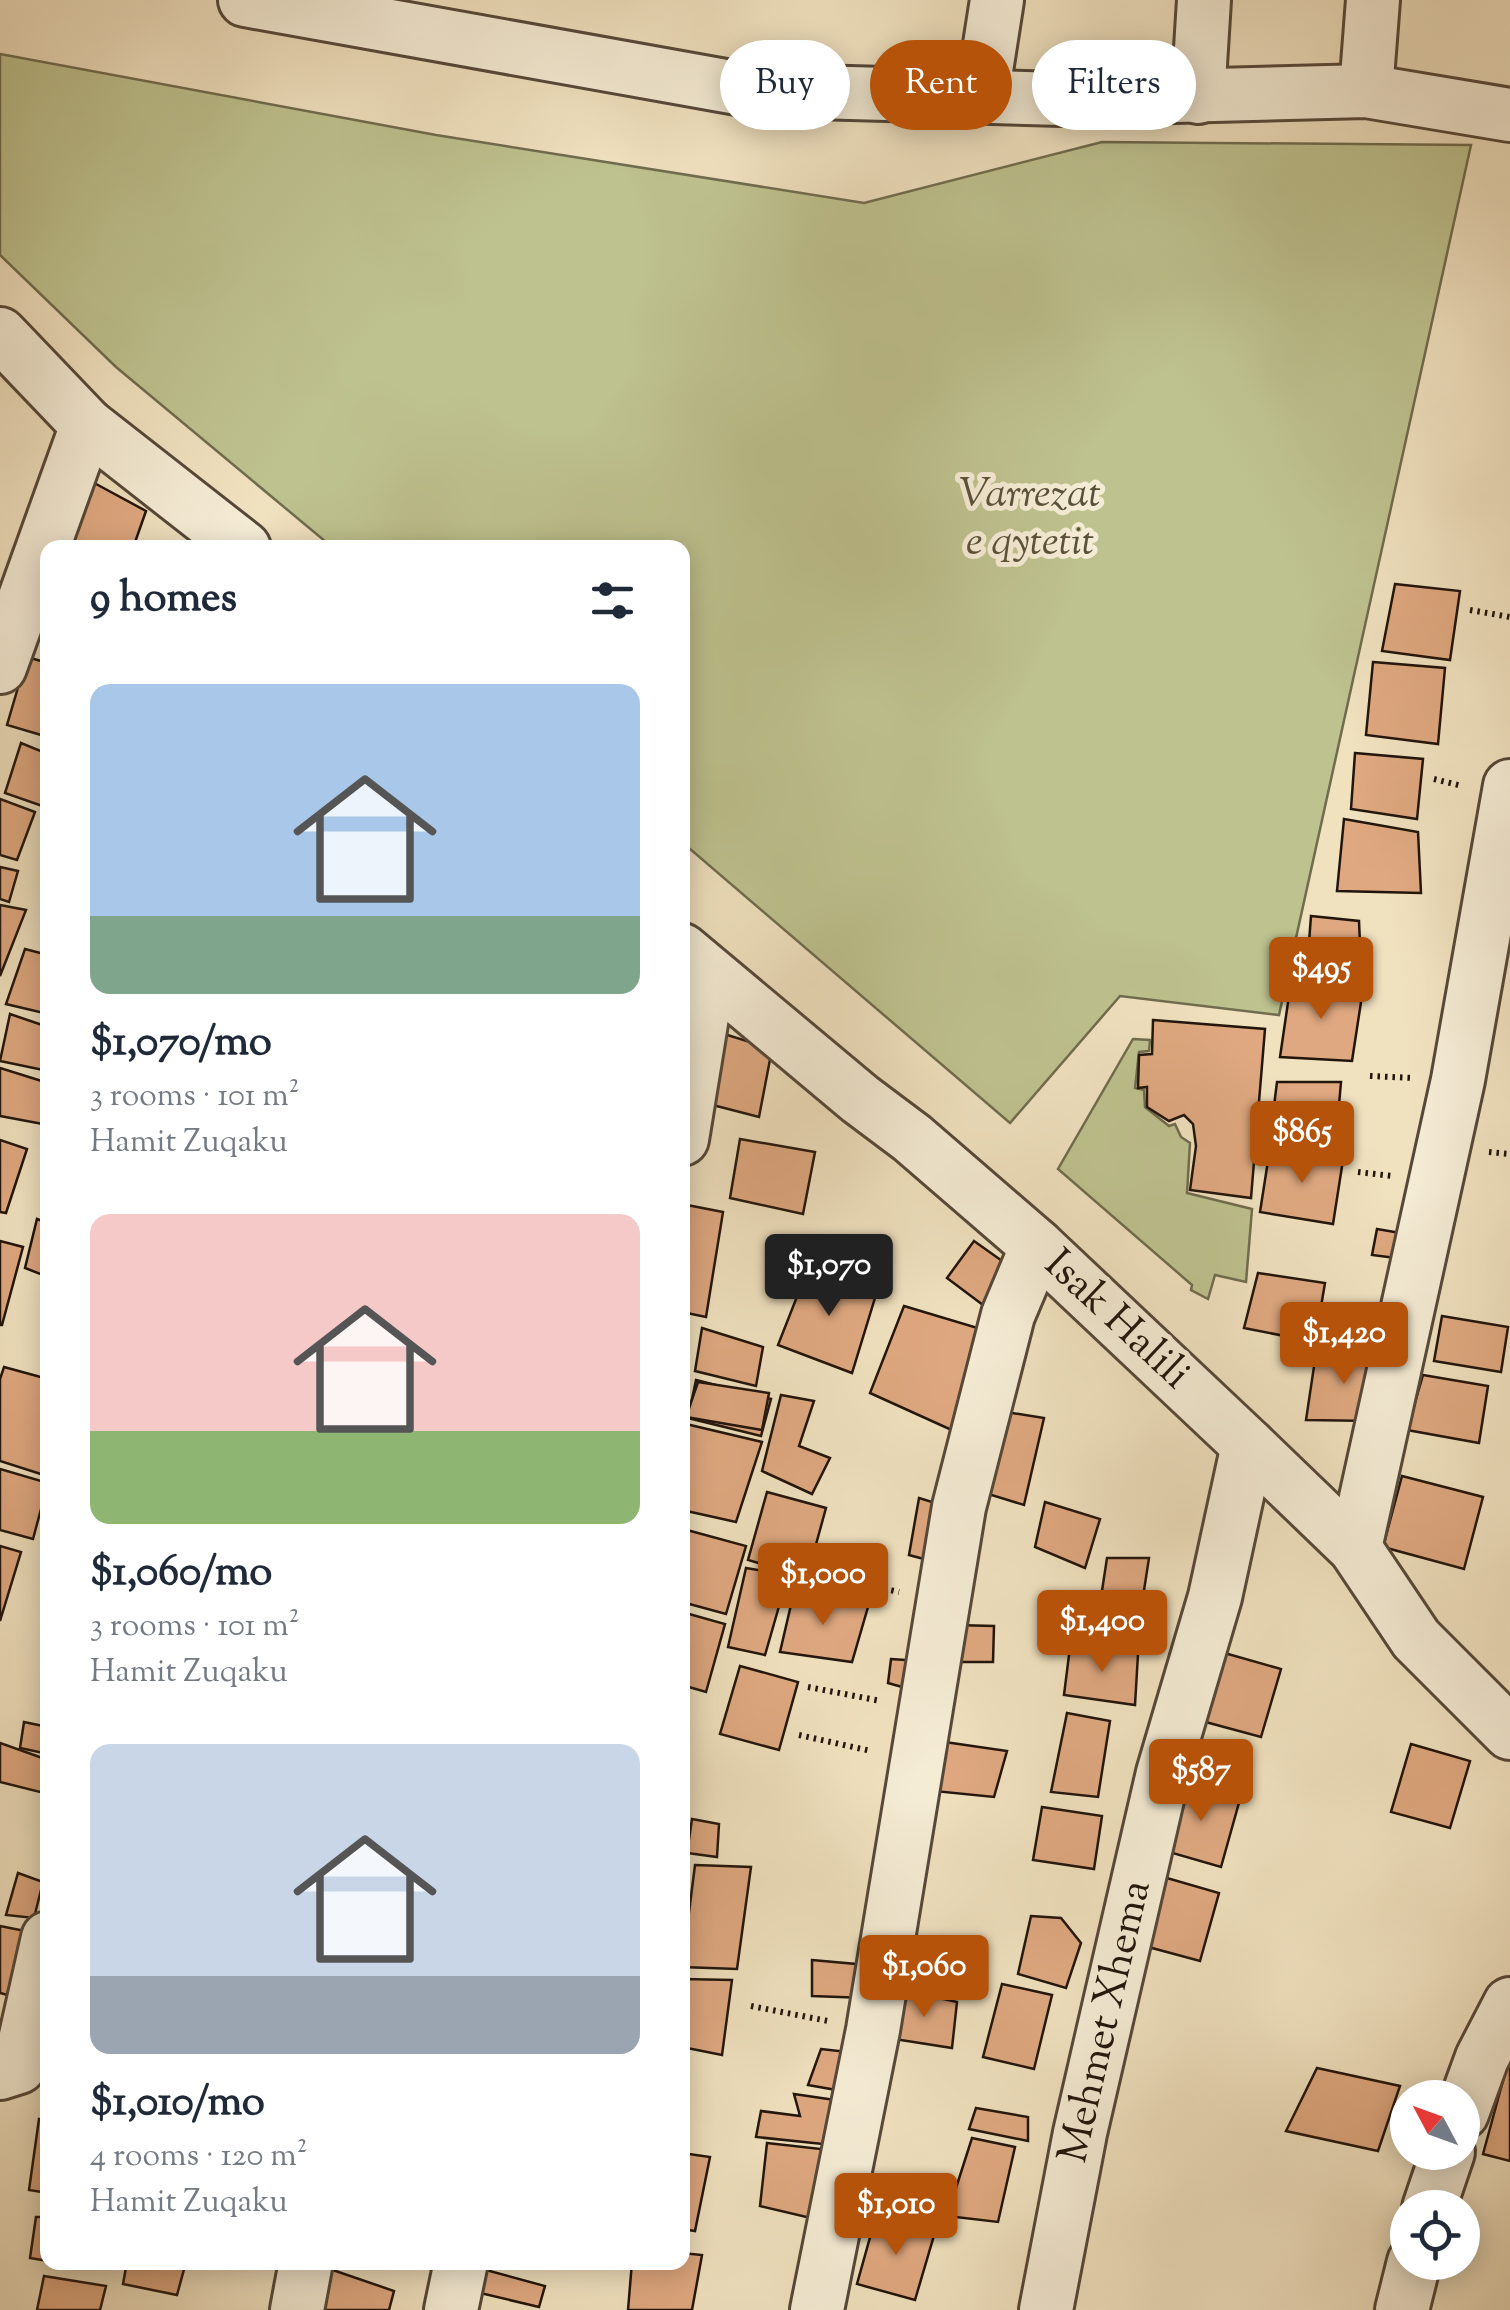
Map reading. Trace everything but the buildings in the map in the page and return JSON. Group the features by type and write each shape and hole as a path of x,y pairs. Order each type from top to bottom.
{"street":[{"path":"246,0 748,90 870,93"},
{"path":"991,40 997,0"},
{"path":"1198,97 1204,0"},
{"path":"1366,91 1373,0"},
{"path":"1012,96 1198,97 1366,91 1510,115"},
{"path":"0,334 87,425 234,540"},
{"path":"46,540 87,425"},
{"path":"0,668 40,556"},
{"path":"1355,1548 1458,1080 1510,786"},
{"path":"690,1038 696,962"},
{"name":"Isak Halili","path":"696,962 860,1100 912,1138 1036,1246 1248,1445 1355,1548 1416,1639 1510,1733"},
{"path":"817,2310 873,2030 959,1507 1008,1314 1036,1246"},
{"name":"Mehmet Xhema","path":"1046,2310 1080,2133 1163,1773 1215,1597 1248,1445"},
{"path":"0,2072 20,2067 40,1975"},
{"path":"1474,2080 1510,2004"},
{"path":"297,2310 304,2270"},
{"path":"451,2310 458,2270"},
{"path":"1402,2310 1410,2280"}],"path":[{"path":"1470,610 1510,617"},
{"path":"818,1574 944,1602"},
{"path":"808,1688 927,1710"},
{"path":"799,1735 919,1761"},
{"path":"751,2006 873,2030"}],"green space":[{"name":"Varrezat e qytetit","path":"0,54 436,135 864,203 1102,142 1471,145 1279,1015 1120,996 1010,1123 690,849 690,540 324,540 116,367 0,255"},
{"path":"1133,1039 1150,1040 1149,1051 1139,1052 1135,1088 1144,1090 1145,1107 1169,1126 1175,1124 1181,1137 1190,1143 1187,1193 1252,1209 1246,1282 1215,1275 1208,1299 1191,1290 1192,1285 1058,1169"}]}
